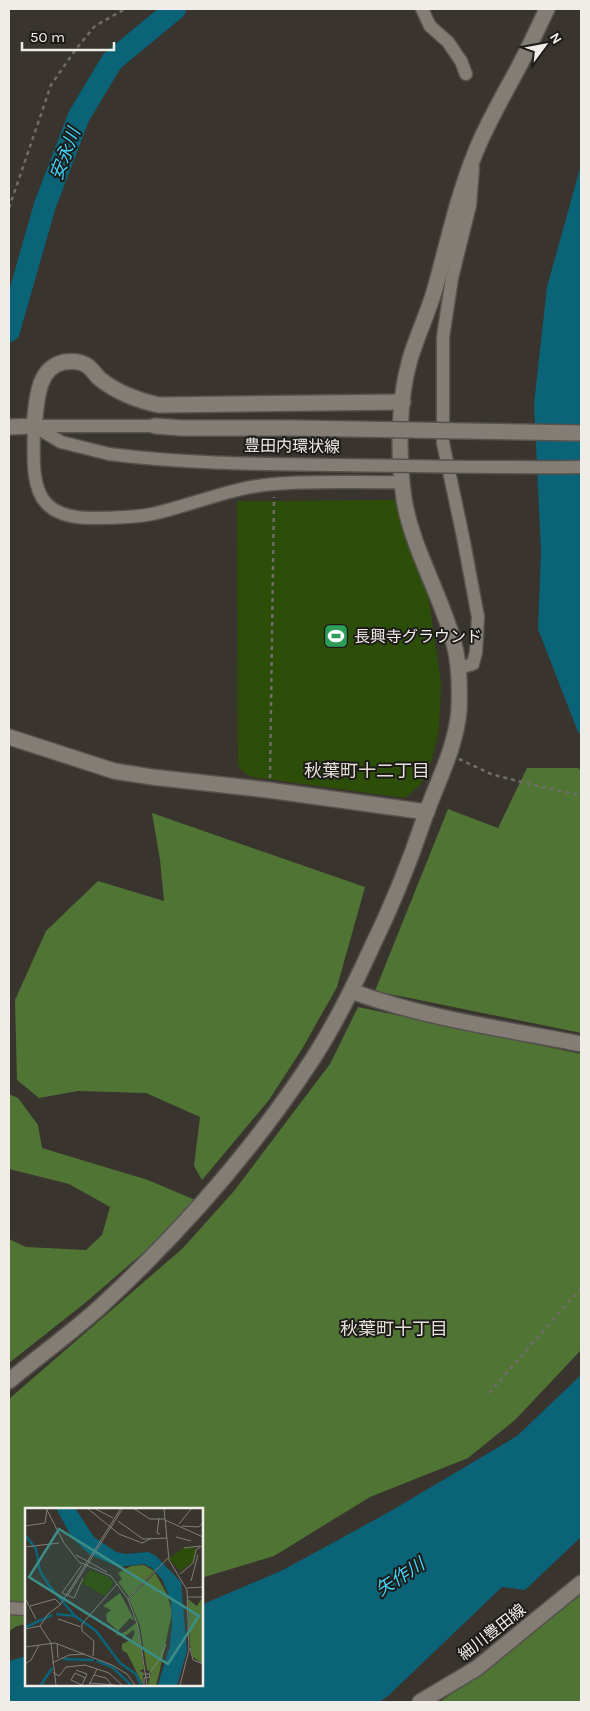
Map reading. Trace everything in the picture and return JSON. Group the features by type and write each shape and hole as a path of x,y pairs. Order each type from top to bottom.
{"street":[{"path":"422,9 430,26 448,42 461,61 466,74"},
{"path":"9,1381 98,1308 174,1234 224,1180 311,1061 351,991 390,910 449,754 459,714 459,668 449,626 420,552 407,511 401,448 403,402 409,362 434,294 456,206 474,156 491,118 547,9"},
{"path":"459,668 473,664 478,639 478,617 443,443 443,337 452,278 470,205 474,156"},
{"path":"403,402 159,405 142,402 101,379 86,365 74,361 56,364 43,378 34,426 35,474 38,492 46,503 60,513 81,518 114,518 150,514 238,490 274,484 403,482"},
{"name":"豊田内環状線","path":"34,426 61,442 109,454 156,460 502,468 581,467"},
{"path":"9,427 155,426"},
{"name":"豊田内環状線","path":"155,426 182,428 581,433"},
{"path":"9,736 114,771 427,812"},
{"path":"351,991 420,1011 581,1044"},
{"name":"細川豊田線","path":"420,1702 477,1668 581,1583"},
{"path":"9,1608 25,1609"}],"path":[{"path":"9,208 51,85 76,48 94,26 125,9"},
{"path":"9,195 12,199"},
{"path":"271,766 274,491"},
{"path":"449,754 491,774 581,795"},
{"path":"489,1393 581,1288"}],"green space":[{"name":"長興寺グラウンド","path":"403,500 427,588 441,683 439,729 432,759 420,785 405,798 252,777 244,773 238,765 237,501"},
{"path":"527,768 578,768 581,771 581,1033 375,991 448,809 498,828"},
{"path":"152,813 365,887 337,987 302,1049 269,1100 202,1180 194,1166 200,1117 146,1093 78,1091 39,1098 17,1080 15,1000 46,931 98,881 164,901 160,860"},
{"path":"358,1007 581,1054 581,1350 516,1419 468,1458 370,1497 274,1556 202,1578 202,1508 25,1508 25,1624 9,1631 9,1399 183,1248 234,1191 330,1064"},
{"path":"9,1094 18,1098 38,1125 42,1148 148,1180 195,1200 150,1247 85,1303 9,1363 9,1239 26,1247 86,1250 102,1235 110,1207 69,1184 9,1169"},
{"path":"581,1595 581,1702 440,1702"}],"water":[{"path":"581,165 581,735 578,732 538,629 541,551 534,404 547,287"},
{"name":"矢作川","path":"581,1375 581,1537 525,1590 502,1587 388,1696 379,1702 9,1702 9,1661 25,1656 25,1686 202,1686 202,1605 283,1570 389,1512 517,1436"}],"waterway":[{"name":"安永川","path":"9,331 45,205 79,116 112,61 175,9"}],"place":[{"name":"長興寺グラウンド","path":"336,636"}],"district":[{"name":"秋葉町十二丁目","path":"367,771"},
{"name":"秋葉町十丁目","path":"394,1329"}]}
